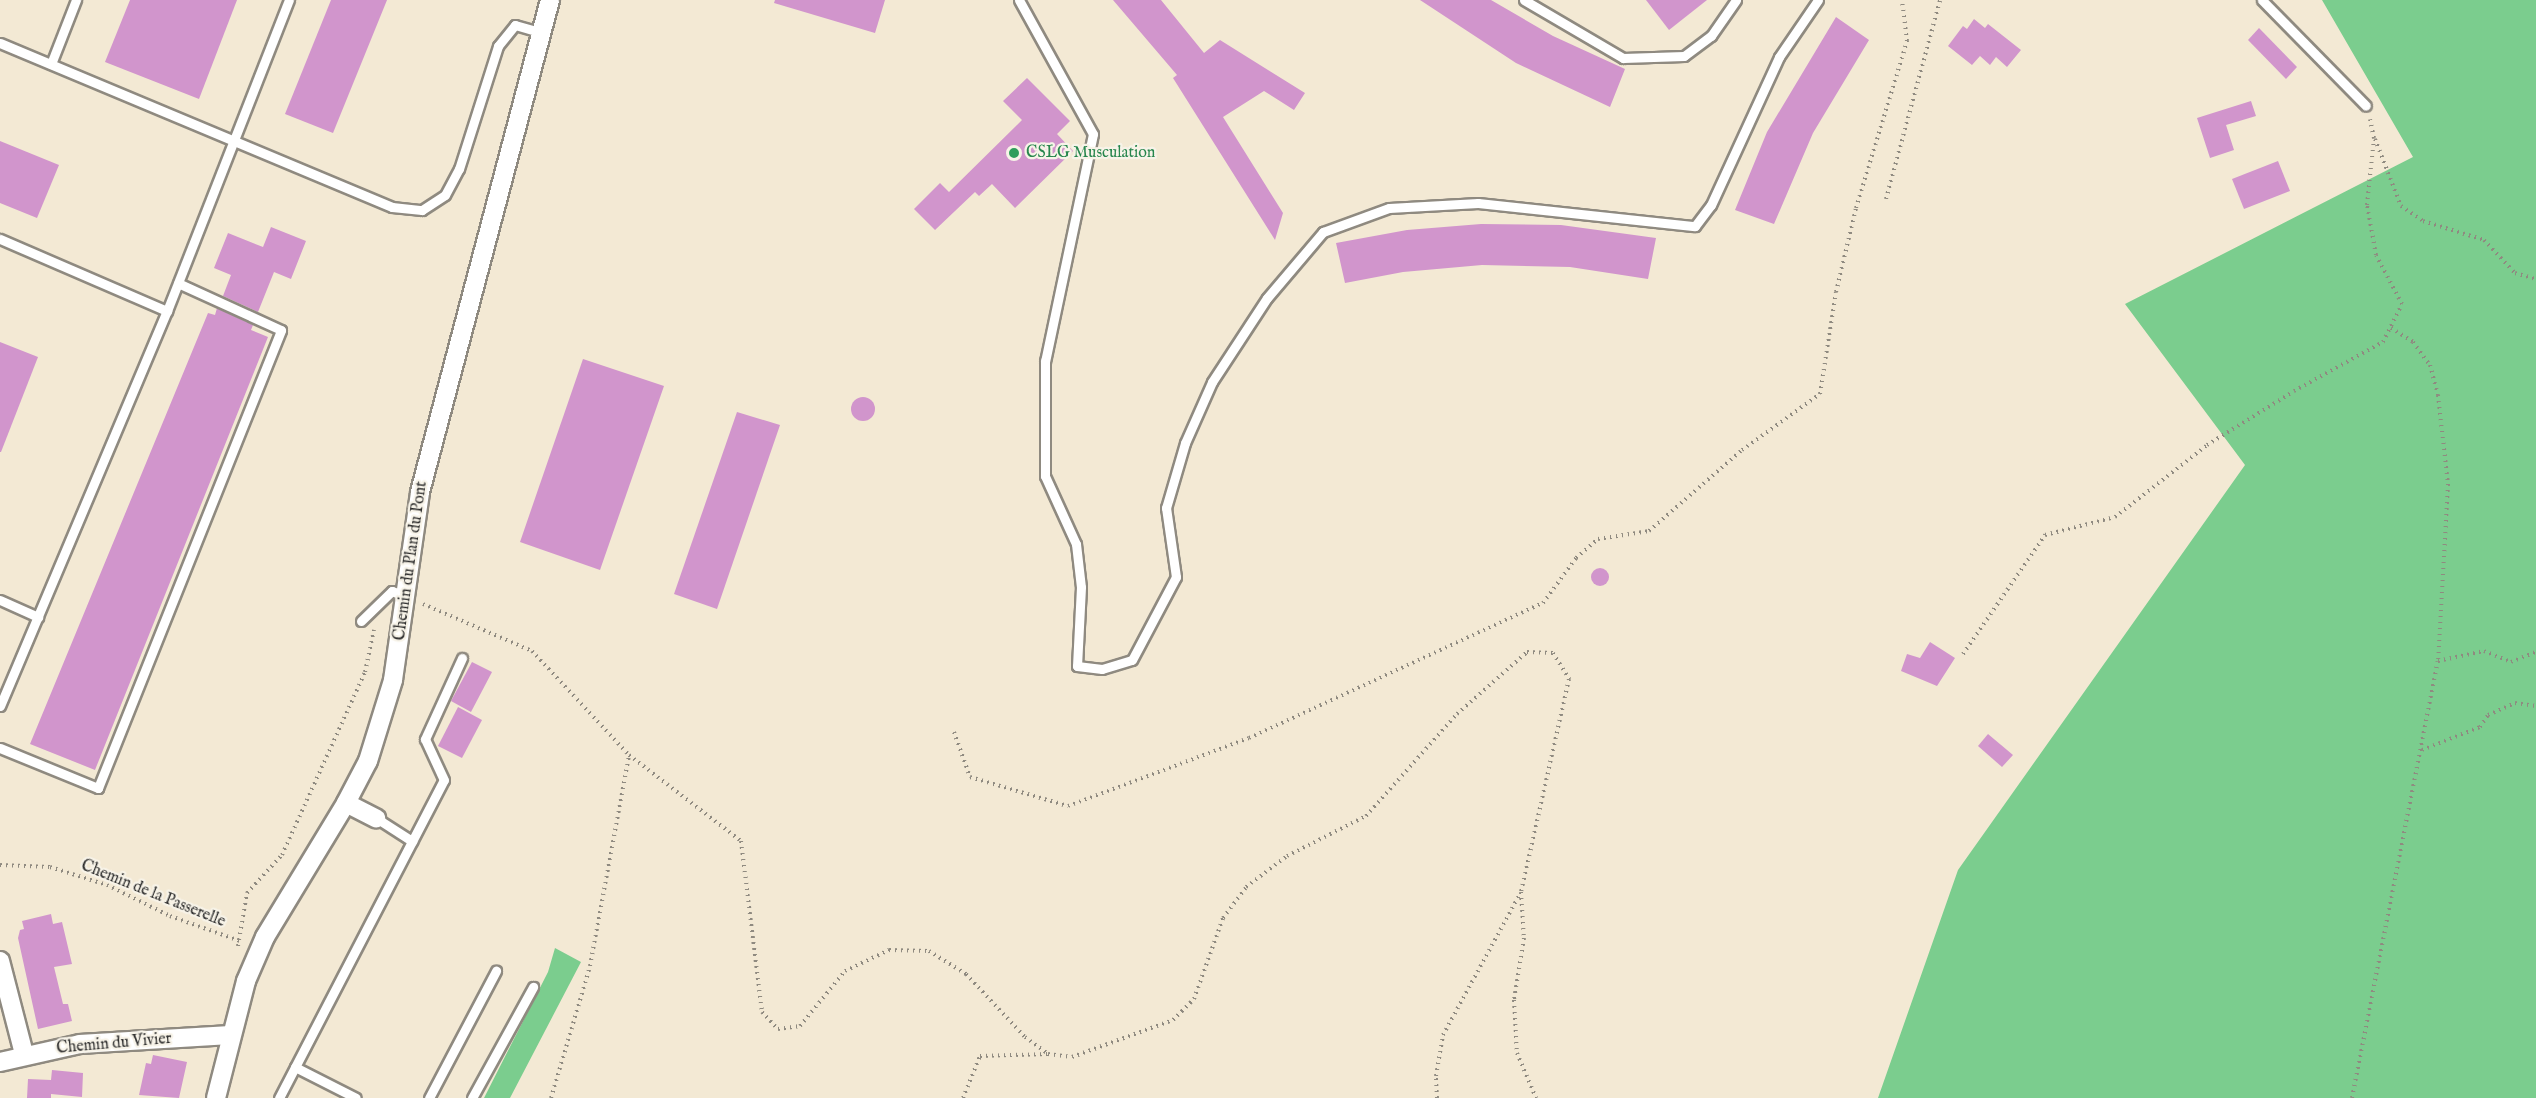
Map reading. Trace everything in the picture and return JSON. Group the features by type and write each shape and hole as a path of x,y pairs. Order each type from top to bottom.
{"street":[{"name":"Chemin du Plan du Pont","path":"217,1097 230,1035 259,951 346,804 368,761 393,680 399,594 420,492 539,32 550,0"},
{"path":"346,804 376,818"},
{"path":"0,961 24,1054"},
{"name":"Chemin du Vivier","path":"0,1062 24,1054 80,1044 230,1035"}],"lane":[{"path":"51,64 76,0"},
{"path":"0,705 167,311 231,140 289,0"},
{"path":"1019,0 1093,134 1045,361 1045,476 1076,544 1081,587 1077,666 1102,669 1132,660 1176,577 1166,508 1185,442 1212,382 1267,298 1323,232 1389,208 1479,203 1695,225 1711,205 1779,57 1818,0"},
{"path":"1524,0 1623,58 1684,56 1711,36 1736,0"},
{"path":"2262,0 2366,106"},
{"path":"0,43 392,207 422,210 445,195 459,169 498,46 514,25 539,32"},
{"path":"0,239 167,311"},
{"path":"0,748 98,788 281,330 177,283"},
{"path":"361,621 399,594"},
{"path":"0,600 38,617"},
{"path":"279,1098 444,780 425,739 426,729 462,658"},
{"path":"376,818 412,841"},
{"path":"429,1098 496,970"},
{"path":"472,1098 533,987"},
{"path":"295,1067 356,1098"}],"path":[{"path":"954,732 970,777 1068,806 1249,738 1543,603 1576,558 1598,539 1649,531 1742,450 1820,394 1846,250 1907,40 1902,0"},
{"path":"1886,199 1940,0"},
{"path":"2366,106 2374,138 2401,206 2423,221 2484,240 2515,273 2536,279"},
{"path":"1963,654 2045,535 2115,517 2207,446 2294,391 2383,342 2402,304 2376,255 2367,205 2374,138"},
{"path":"2352,1098 2438,661 2444,603 2441,552 2448,484 2438,394 2430,364 2413,342 2390,328"},
{"path":"236,951 240,941 247,893 282,855 365,672 374,627 399,594 532,651 629,755 741,841 762,1012 777,1029 800,1026 845,970 889,950 929,951 966,974 1025,1037 1048,1054"},
{"path":"2438,661 2484,651 2511,662 2536,652"},
{"path":"963,1098 980,1056 1048,1054 1072,1057 1173,1020 1194,999 1223,918 1246,887 1287,856 1366,816 1457,714 1527,652 1553,653 1569,679 1521,892 1443,1035 1436,1076 1437,1098"},
{"path":"2421,751 2480,727 2488,715 2515,703 2536,706"},
{"path":"551,1098 590,966 629,755"},
{"name":"Chemin de la Passerelle","path":"0,865 50,867 107,885 170,916 240,941 259,951"},
{"path":"1521,892 1524,938 1514,1000 1517,1053 1536,1098"}],"green space":[{"path":"2322,0 2536,0 2536,1098 1878,1098 1958,870 2245,465 2125,304 2413,157"},
{"path":"555,948 581,962 510,1098 484,1098 548,972"}],"building":[{"path":"130,0 237,0 199,99 105,62"},
{"path":"331,0 387,0 333,133 285,114"},
{"path":"775,0 885,0 875,33 774,3"},
{"path":"1113,0 1161,0 1204,53 1220,40 1305,93 1294,110 1264,91 1223,117 1283,213 1275,240 1173,78 1177,75"},
{"path":"1420,0 1491,0 1553,36 1625,69 1610,107 1516,63"},
{"path":"1646,0 1707,0 1669,30"},
{"path":"1836,17 1869,40 1813,133 1774,224 1735,210 1767,132"},
{"path":"1974,19 1985,28 1988,24 2021,50 2007,67 1996,57 1990,65 1980,56 1972,65 1948,46 1963,26 1967,29"},
{"path":"2259,28 2297,67 2286,79 2248,40"},
{"path":"1027,78 1070,121 1057,134 1073,151 1015,208 992,184 979,196 975,192 935,230 914,209 940,183 949,192 1022,120 1003,101"},
{"path":"2251,101 2256,116 2226,125 2234,150 2210,158 2197,118"},
{"path":"0,141 59,165 37,218 0,203"},
{"path":"2278,161 2290,191 2244,209 2232,179"},
{"path":"1481,224 1561,225 1656,238 1648,279 1570,267 1482,265 1403,272 1345,283 1336,243 1407,230"},
{"path":"271,227 306,241 291,279 274,272 258,312 223,296 231,275 214,268 228,233 263,247"},
{"path":"217,308 253,325 251,330 268,337 95,770 30,744 208,313 215,315"},
{"path":"0,342 38,357 1,452 0,452"},
{"path":"583,359 664,386 600,570 520,542"},
{"path":"863,397 868,398 874,404 874,414 868,420 863,421 858,420 852,414 851,409 852,404 858,398"},
{"path":"737,412 780,425 717,609 674,594"},
{"path":"1600,568 1606,571 1609,577 1606,583 1600,586 1594,583 1591,577 1594,571"},
{"path":"1930,642 1955,658 1937,686 1901,671 1907,654 1920,658"},
{"path":"472,662 492,672 471,712 451,701"},
{"path":"458,707 482,720 462,758 438,746"},
{"path":"1988,734 2013,755 2002,767 1978,746"},
{"path":"51,914 53,924 62,922 72,964 54,967 63,1004 68,1004 72,1021 38,1029 18,938 20,930 24,929 22,921"},
{"path":"153,1055 187,1062 179,1098 139,1095 146,1063 151,1064"},
{"path":"52,1070 83,1073 82,1097 51,1094 51,1098 27,1098 28,1079 51,1080"}],"place":[{"name":"CSLG Musculation","path":"1014,153"}]}
